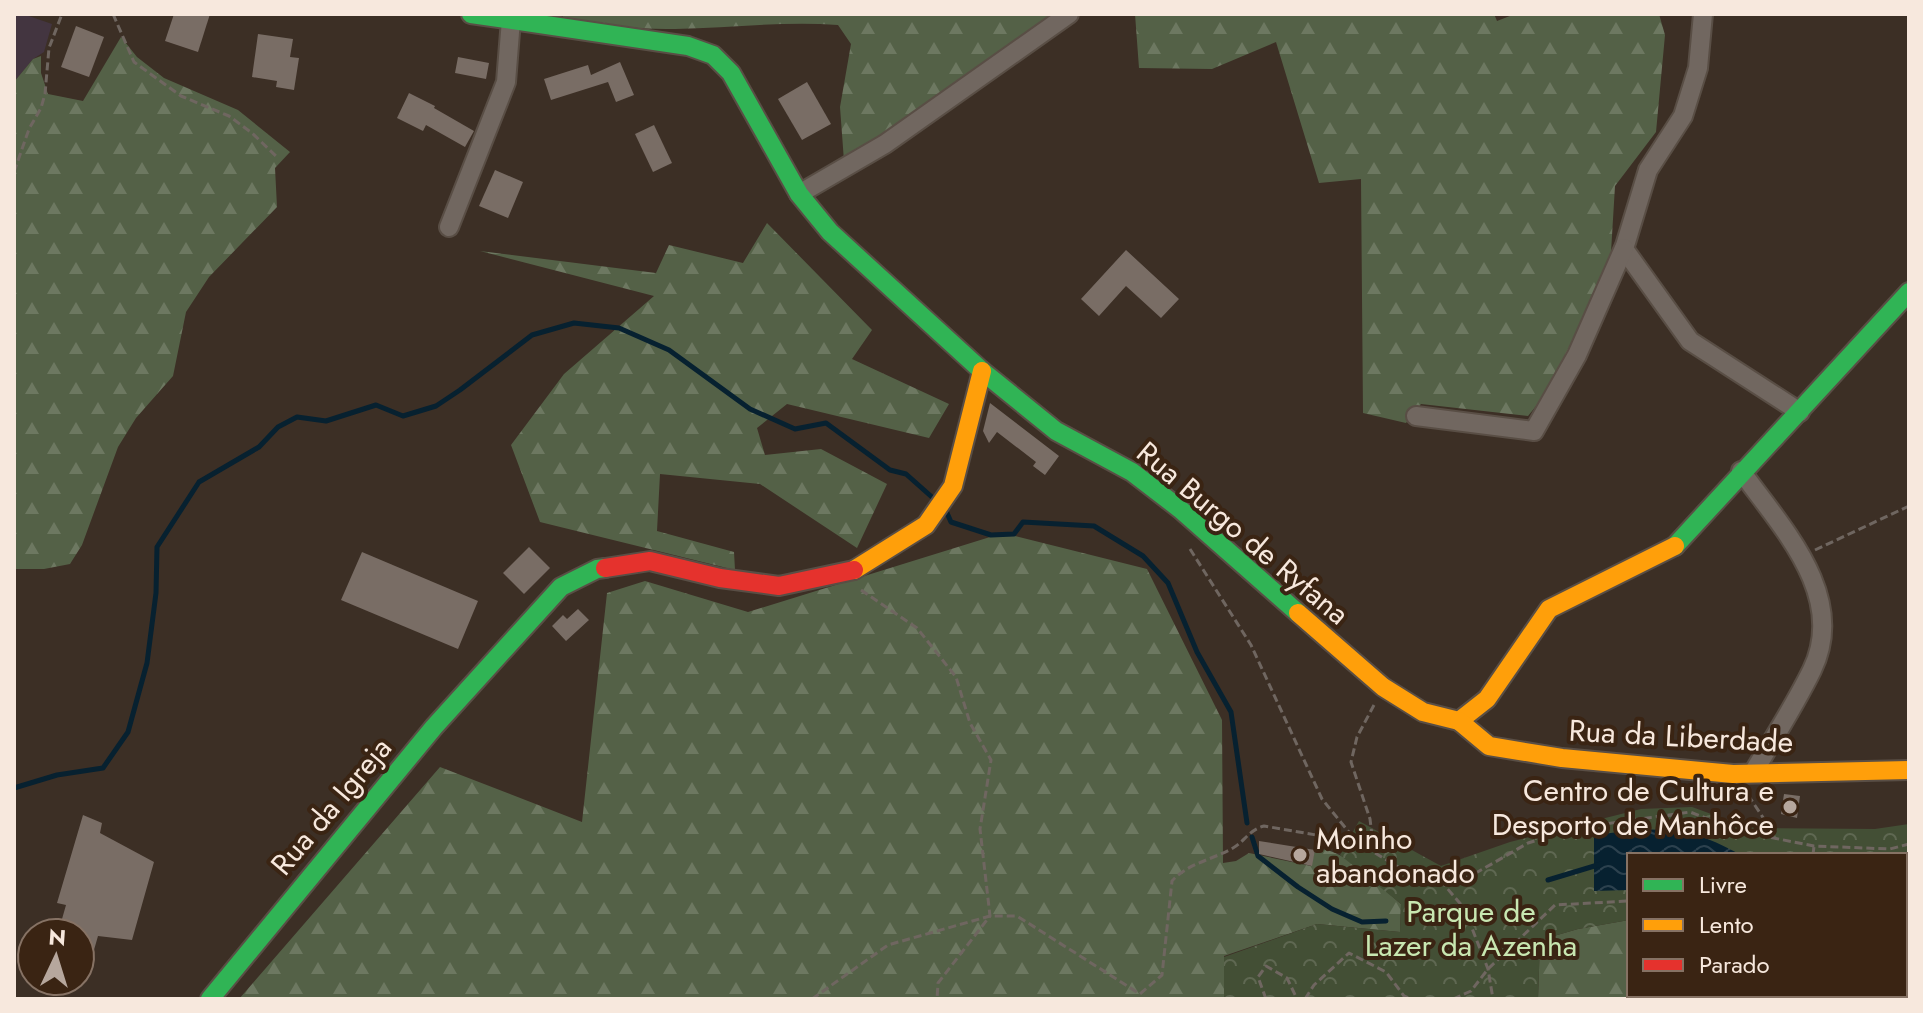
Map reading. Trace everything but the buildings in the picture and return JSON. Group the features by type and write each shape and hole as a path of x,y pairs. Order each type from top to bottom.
{"main road":[{"name":"Rua Burgo de Ryfana","path":"471,14 688,46 713,55 731,73 799,194 830,232 982,371 1056,431 1132,472 1180,509 1383,687 1423,712 1459,721"},
{"path":"1459,721 1484,704 1537,621 1549,609 1677,545 1741,471 1800,412 1909,292"},
{"path":"852,571 926,525 953,486 982,371"},
{"name":"Rua da Igreja","path":"210,999 424,738 561,587 597,569 650,561 720,578 779,586 852,571"},
{"name":"Rua da Liberdade","path":"1459,721 1489,746 1562,758 1733,774 1747,779 1909,770"}],"street":[{"path":"799,194 885,144 1069,14"},
{"path":"1416,416 1534,431 1577,355 1624,248 1648,170 1683,116 1698,68 1703,14"},
{"path":"449,227 506,82 511,20"},
{"path":"1624,248 1690,341 1800,412"},
{"path":"1741,471 1812,574 1821,603 1821,643 1813,669 1747,779"}],"path":[{"path":"14,172 29,129 41,108 49,48 62,14"},
{"path":"113,14 134,62 181,96 229,116 278,158"},
{"path":"1801,556 1909,506"},
{"path":"1183,537 1251,645 1322,799 1357,842 1416,878 1440,880 1469,877 1528,843 1576,828 1690,812 1743,832 1814,846 1890,849 1909,844"},
{"path":"852,571 859,589 917,628 956,677 970,723 991,760 980,829 990,916 938,983 937,999"},
{"path":"1374,852 1370,819 1351,762 1357,737 1383,687"},
{"path":"1747,779 1772,837"},
{"path":"812,999 888,945 990,916 1017,916 1140,994 1162,975 1172,881 1181,870 1235,847 1253,829 1264,826 1357,842"},
{"path":"1813,853 1814,846"},
{"path":"1440,880 1464,908 1488,969 1493,999"},
{"path":"1453,999 1471,991 1488,969 1555,905 1627,901"},
{"path":"1305,999 1314,985 1349,953 1386,972 1404,996 1411,999"},
{"path":"1266,999 1258,977 1266,966 1287,978 1297,999"}],"shaded area":[{"path":"14,14 52,24 44,52 33,59 14,82"}],"green space":[{"path":"563,14 1059,14 844,161 840,107 851,44 838,25 647,29 577,20 563,17"},
{"path":"1135,14 1494,14 1497,21 1515,14 1659,14 1665,35 1656,132 1615,186 1611,252 1588,317 1558,379 1528,416 1421,404 1406,423 1363,413 1361,179 1319,183 1276,42 1212,69 1139,68"},
{"path":"121,37 137,57 164,78 238,110 290,152 275,168 277,207 209,277 186,312 173,376 136,418 118,447 82,545 70,564 44,569 14,569 14,82 33,59 41,56 41,73 48,94 83,101"},
{"path":"767,223 872,330 852,359 949,404 929,438 787,404 757,428 765,455 821,449 887,484 857,548 760,484 660,474 657,531 734,552 735,570 540,522 511,445 564,374 654,296 480,251 656,273 669,245 743,263"},
{"path":"1003,533 1147,569 1222,720 1223,863 1236,861 1249,853 1311,866 1315,850 1336,853 1401,904 1400,932 1317,924 1224,956 1224,999 239,999 440,767 582,822 607,593 645,581 748,612"},
{"name":"Parque de Lazer da Azenha","path":"1692,807 1758,828 1875,829 1909,824 1909,915 1907,853 1627,853 1627,920 1540,940 1538,999 1224,999 1224,957 1317,924 1400,932 1401,904 1340,855 1359,821 1441,866 1510,842 1641,809"},
{"path":"1907,916 1909,999 1538,999 1540,940 1627,920 1627,997 1907,997"}],"water":[{"path":"1643,829 1671,831 1716,842 1737,853 1627,853 1627,890 1594,891 1594,835"}],"waterway":[{"path":"14,788 57,775 103,768 128,732 147,663 156,593 157,547 199,482 259,447 278,427 297,417 326,421 376,405 403,416 436,406 532,335 574,323 619,328 669,350 750,409 795,429 826,423 890,470 906,474 933,498"},
{"path":"947,513 951,522 991,535 1014,534 1023,522 1094,526 1143,556 1168,583 1197,652 1231,712 1247,823"},
{"path":"1252,837 1258,856 1332,909 1362,922 1386,921"},
{"path":"1548,880 1601,864"}],"traffic: fast":[{"path":"471,14 688,46 713,55 731,73 799,194 830,232 982,371 1056,431 1132,472 1180,509 1298,613"},
{"path":"1675,546 1909,292"},
{"path":"210,999 434,727 561,587 605,568"}],"traffic: slow":[{"path":"854,570 926,525 953,486 982,371"},
{"path":"1298,613 1383,687 1423,712 1459,721 1487,699 1549,609 1675,546"},
{"path":"1459,721 1489,746 1562,758 1733,774 1909,770"}],"traffic: jam":[{"path":"605,568 650,561 720,578 779,586 854,570"}],"place":[{"name":"Centro de Cultura e Desporto de Manhôce","path":"1790,807"},
{"name":"Moinho abandonado","path":"1300,855"}]}
